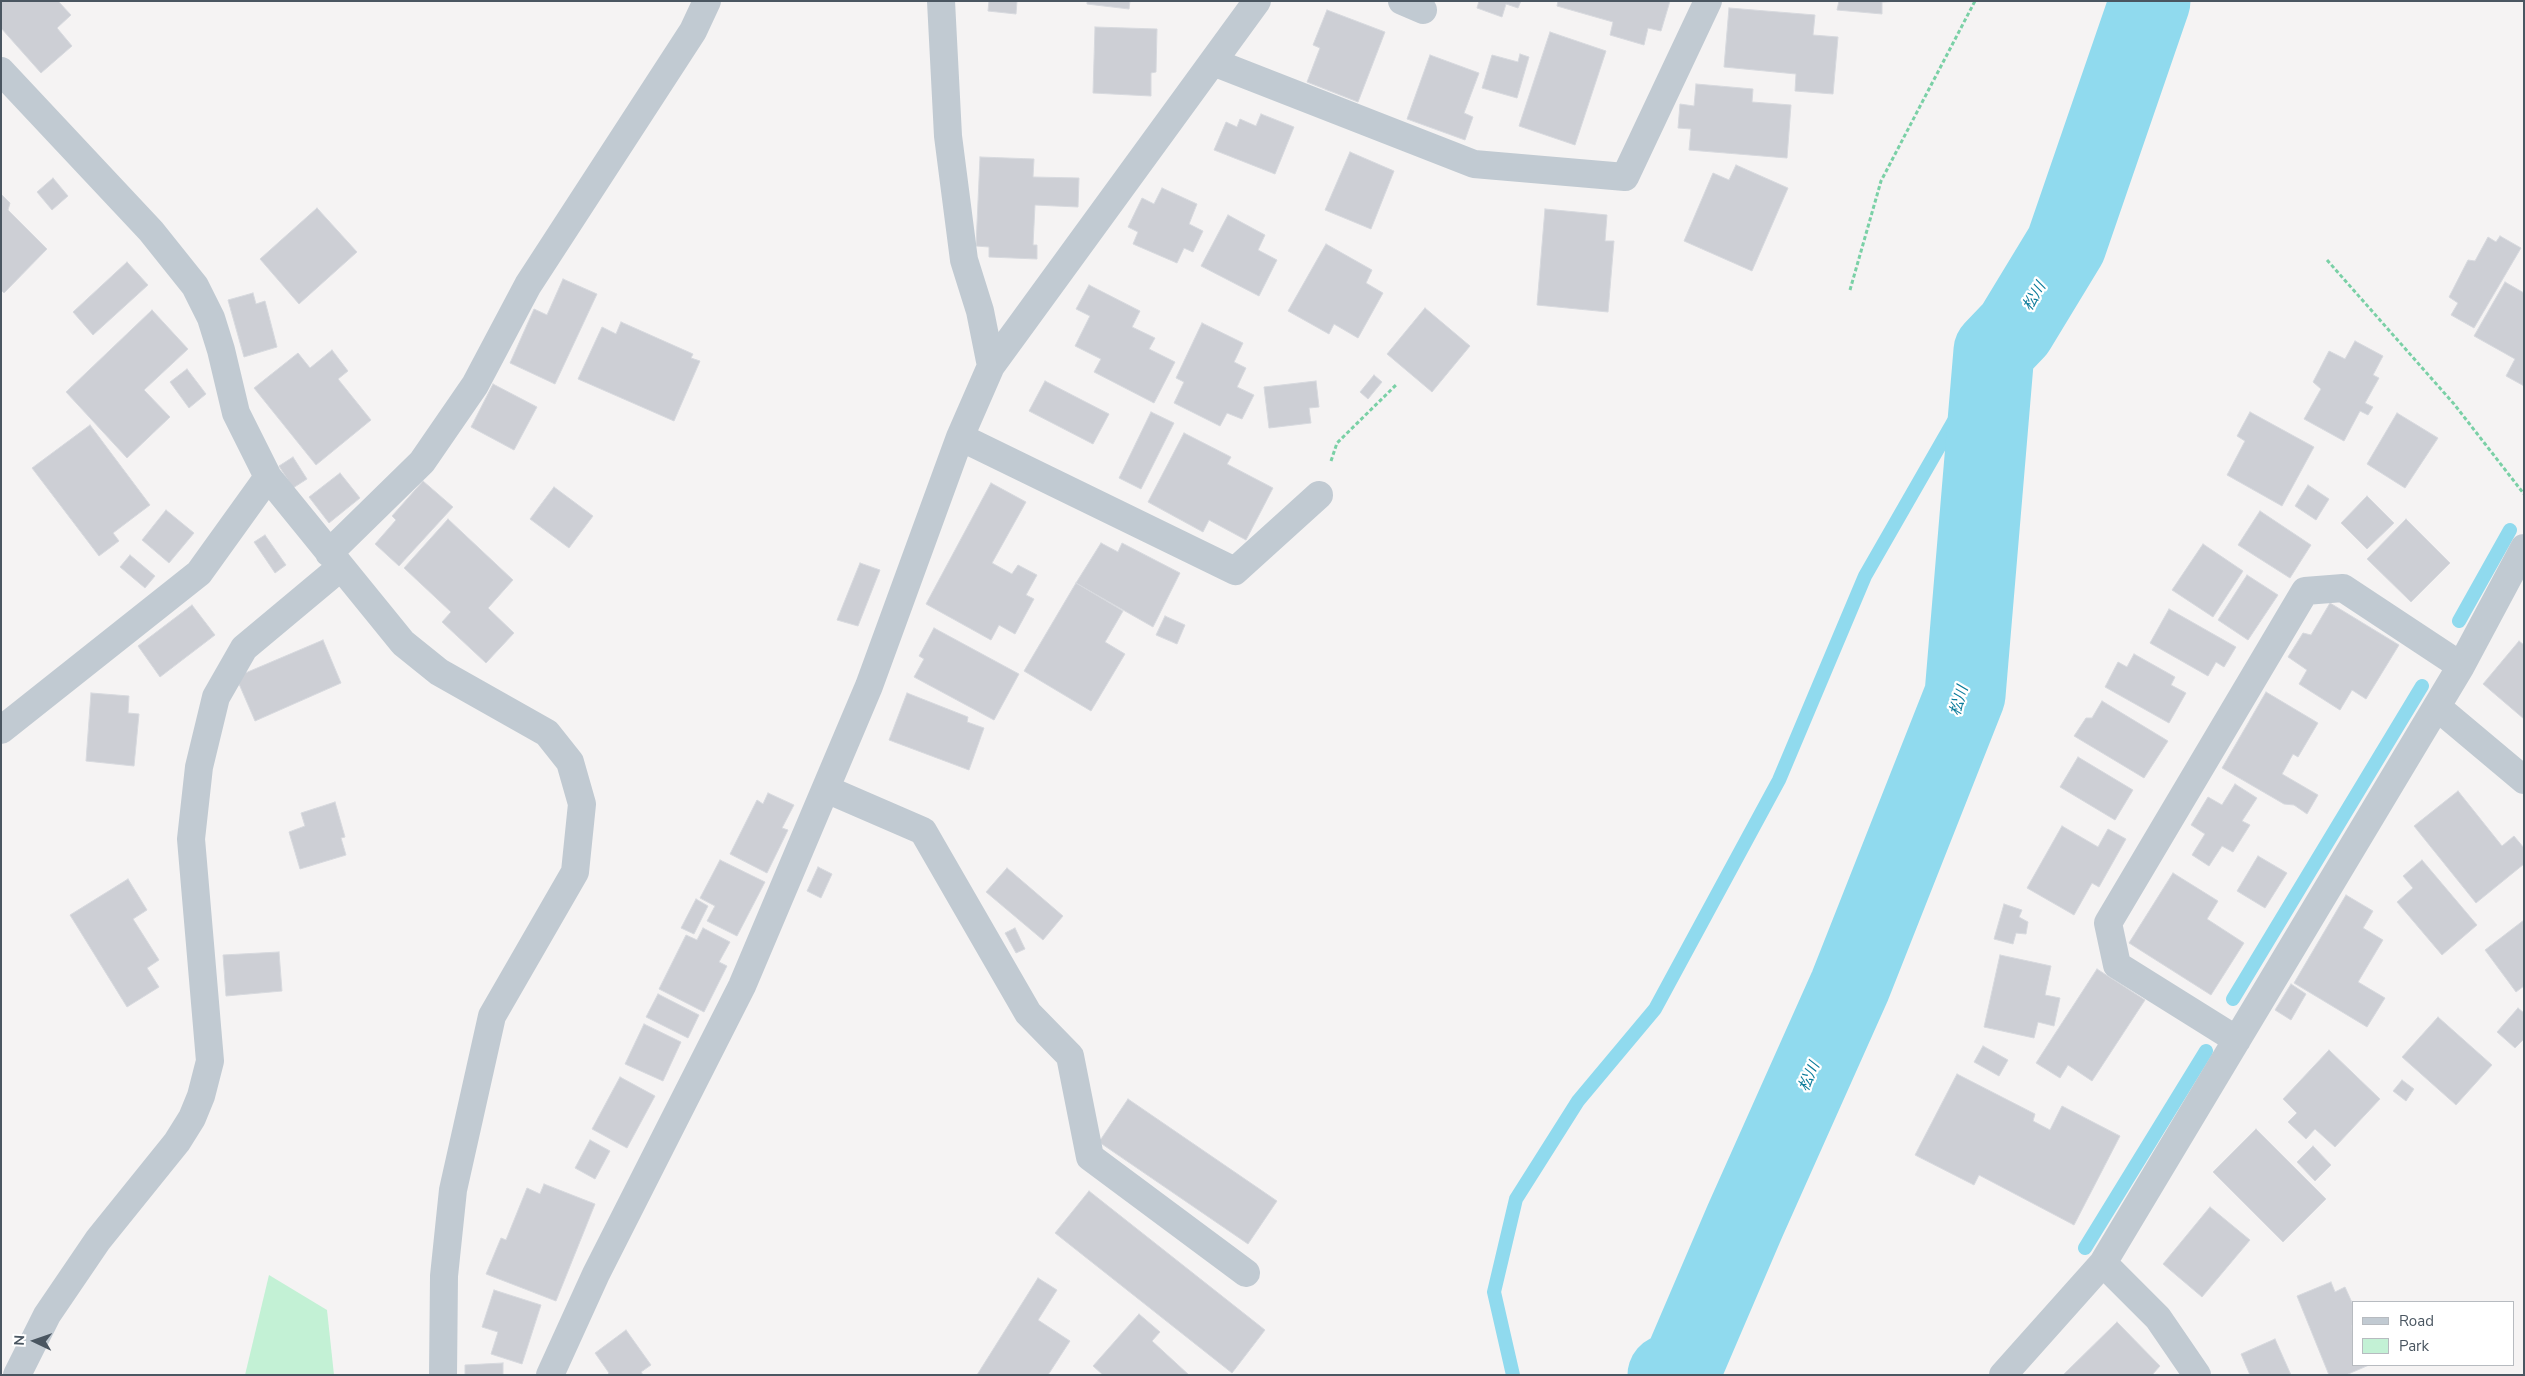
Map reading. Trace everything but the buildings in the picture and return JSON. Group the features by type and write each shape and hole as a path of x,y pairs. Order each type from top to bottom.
{"street":[{"path":"17,1375 47,1315 98,1240 177,1142 192,1118 201,1096 210,1061 191,839 199,768 216,697 244,648 335,560 422,462 475,386 528,285 693,31 706,1"},
{"path":"941,1 948,136 964,260 980,311 990,366"},
{"path":"550,1375 596,1274 742,986 869,686 960,437 990,366 1257,1"},
{"path":"1213,62 1474,164 1625,177 1708,1"},
{"path":"1,72 151,231 195,286 211,318 219,342 236,413 268,477 403,643 439,672 547,733 570,762 582,804 575,872 492,1016 453,1190 444,1276 442,1375"},
{"path":"960,437 1236,571 1319,495"},
{"path":"1,730 199,573 268,477"},
{"path":"2003,1375 2103,1263 2437,707 2524,548"},
{"path":"2237,1040 2117,965 2108,923 2305,591 2343,588 2461,666"},
{"path":"2437,707 2524,780"},
{"path":"826,789 923,831 1028,1013 1070,1056 1090,1157 1246,1273"},
{"path":"2103,1263 2158,1318 2197,1375"}],"path":[{"path":"1850,290 1881,182 1975,1"},
{"path":"2327,260 2454,404 2524,494"},
{"path":"1319,495 1338,443 1396,384"}],"green space":[{"path":"269,1275 327,1310 334,1375 245,1375"}],"waterway":[{"name":"松川","path":"1668,1375 1682,1368 1745,1221 1850,986 1965,695 1994,351 2015,329 2066,245 2150,1"},
{"path":"1513,1375 1494,1292 1516,1199 1578,1101 1655,1009 1779,780 1865,576 1994,351"},
{"path":"2459,621 2510,530"},
{"path":"2233,999 2422,686"},
{"path":"2085,1248 2206,1051"}]}
